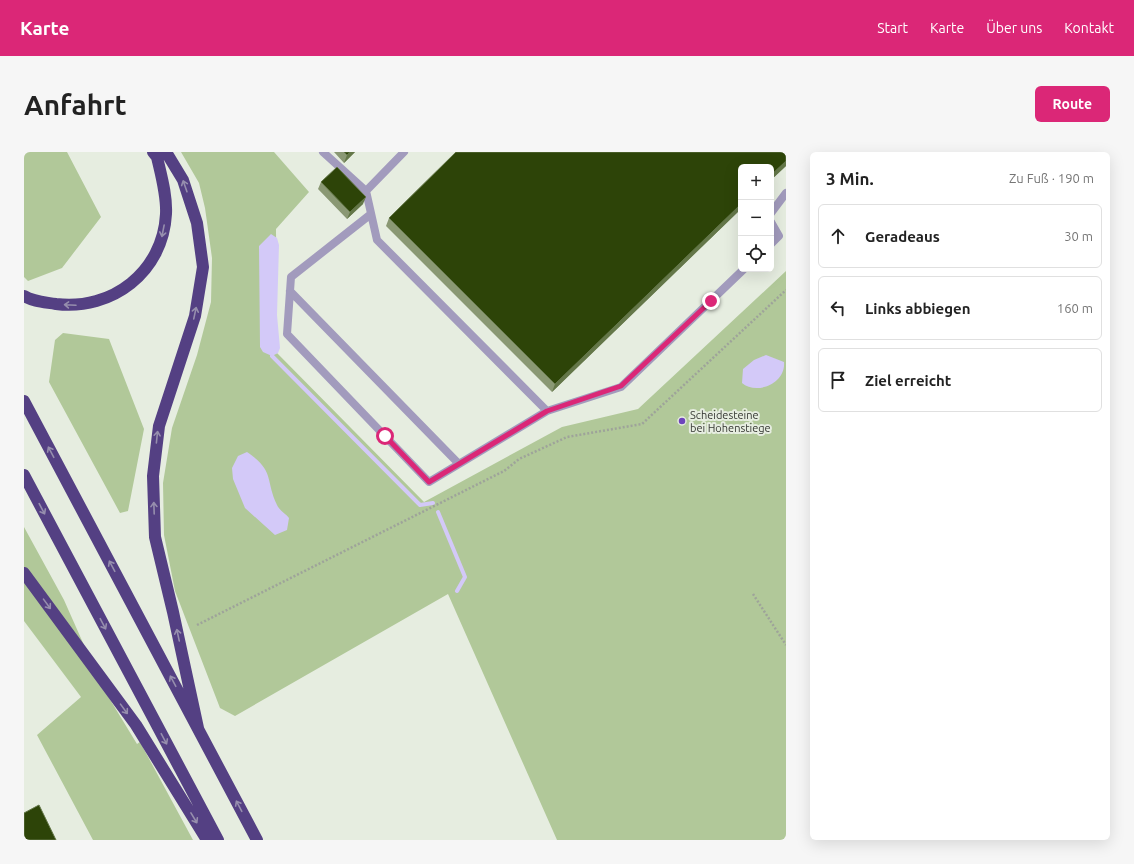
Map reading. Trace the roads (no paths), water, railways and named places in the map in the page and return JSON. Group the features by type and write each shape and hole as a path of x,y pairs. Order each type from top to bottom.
{"highway":[{"path":"24,296 33,301 73,306 94,303 121,291 146,269 160,243 166,214 165,192 156,157 153,152"},
{"path":"166,152 183,180 197,223 203,268 195,316 159,426 153,476 155,537 198,728"},
{"path":"24,401 257,840"},
{"path":"24,475 218,840"},
{"path":"24,573 136,725 207,840"}],"lane":[{"path":"323,152 366,191 377,240 547,411"},
{"path":"366,191 404,152"},
{"path":"774,209 786,193"},
{"path":"371,214 291,277 287,334 429,482 547,411 621,386 741,272"},
{"path":"774,227 779,236 774,241"},
{"path":"290,291 459,464"}],"waterway":[{"path":"272,356 420,505 433,503"},
{"path":"438,512 465,577 457,591"}],"place":[{"name":"Scheidesteine bei Hohenstiege","path":"682,421"}]}
